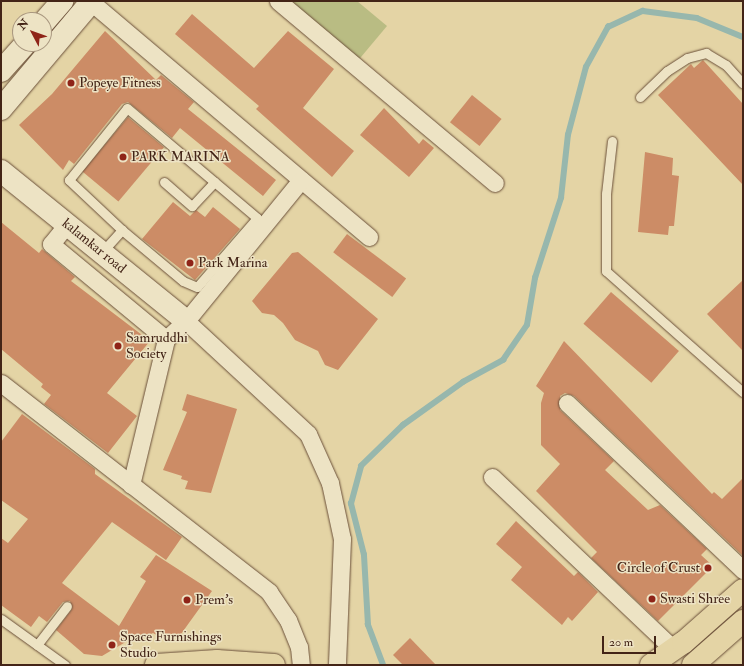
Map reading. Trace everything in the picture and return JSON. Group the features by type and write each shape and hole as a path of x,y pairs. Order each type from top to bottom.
{"main road":[{"path":"52,13 62,1"},
{"path":"1,109 92,2"},
{"path":"1,71 18,52"},
{"name":"kalamkar road","path":"1,171 68,223 186,321"},
{"path":"650,665 674,650 743,590"},
{"path":"693,665 742,623"},
{"path":"156,665 217,661 274,665"}],"street":[{"path":"278,1 495,183"},
{"path":"92,2 369,237"},
{"path":"131,485 166,339 186,321 301,180"},
{"path":"68,223 50,244 166,339"},
{"path":"186,321 308,434 330,483 342,539 337,665"},
{"path":"1,383 269,592 288,620 299,647 301,665"},
{"path":"567,403 743,570"},
{"path":"492,477 674,650"}],"lane":[{"path":"640,97 667,71 687,58 706,53 726,65 743,84"},
{"path":"127,108 257,218 197,287 183,281 122,230 69,180 127,108"},
{"path":"612,141 606,194 606,270 743,392"},
{"path":"164,182 192,206 214,182"},
{"path":"102,252 122,230"},
{"path":"37,645 67,606"},
{"path":"1,619 65,665"}],"green space":[{"path":"283,1 357,1 387,26 356,63"}],"building":[{"path":"192,14 254,68 288,31 334,69 303,108 354,151 332,177 256,109 259,106 175,34"},
{"path":"105,31 156,80 161,75 194,102 188,109 276,180 263,196 180,128 172,138 128,102 122,104 74,164 69,160 63,170 19,125 52,94"},
{"path":"703,60 743,104 743,185 658,95 691,64 694,68"},
{"path":"472,95 502,119 480,146 450,122"},
{"path":"384,108 419,144 423,139 434,148 409,177 360,135"},
{"name":"PARK MARINA","path":"128,117 164,147 118,202 82,171"},
{"path":"645,152 673,158 672,175 679,176 674,226 669,226 668,235 638,232"},
{"name":"Park Marina","path":"173,202 190,216 196,210 205,217 213,207 240,229 195,280 142,239"},
{"path":"1,222 39,253 42,249 75,277 71,281 150,341 107,393 137,416 108,453 44,404 51,395 41,387 43,384 1,349"},
{"path":"347,234 406,279 392,297 333,252"},
{"path":"298,252 378,319 338,370 325,365 318,351 295,340 283,323 274,315 262,313 252,301 292,253"},
{"path":"743,280 743,351 707,314"},
{"path":"611,292 679,351 651,383 583,324"},
{"path":"564,341 712,494 714,492 722,499 743,478 743,556 574,396 565,393 560,396 560,410 614,461 605,470 648,510 660,505 707,549 701,555 713,566 658,621 591,558 597,552 536,491 560,464 541,445 541,403 544,393 536,386"},
{"path":"187,394 237,409 211,493 185,489 188,481 181,479 182,476 163,470 187,412 182,410"},
{"path":"22,414 95,469 95,474 182,537 166,560 112,522 62,583 119,626 146,581 140,577 156,555 212,591 181,634 163,639 153,633 143,638 139,634 102,656 84,654 56,630 72,609 70,601 63,602 47,622 39,616 31,627 1,605 1,538 8,543 28,519 1,500 1,442"},
{"path":"516,521 574,576 578,572 598,592 572,621 568,617 562,625 511,580 522,567 496,544"},
{"path":"410,638 436,665 403,665 393,655"}],"waterway":[{"path":"383,665 368,625 364,555 351,504 361,466 403,425 463,382 503,360 527,325 535,278 561,198 568,135 586,67 608,27 643,11 697,18 743,37"}],"place":[{"name":"Popeye Fitness","path":"71,83"},
{"name":"PARK MARINA","path":"123,157"},
{"name":"Park Marina","path":"190,263"},
{"name":"Samruddhi Society","path":"118,346"},
{"name":"Circle of Crust","path":"708,568"},
{"name":"Swasti Shree","path":"652,599"},
{"name":"Prem's","path":"187,600"},
{"name":"Space Furnishings Studio","path":"112,645"}]}
